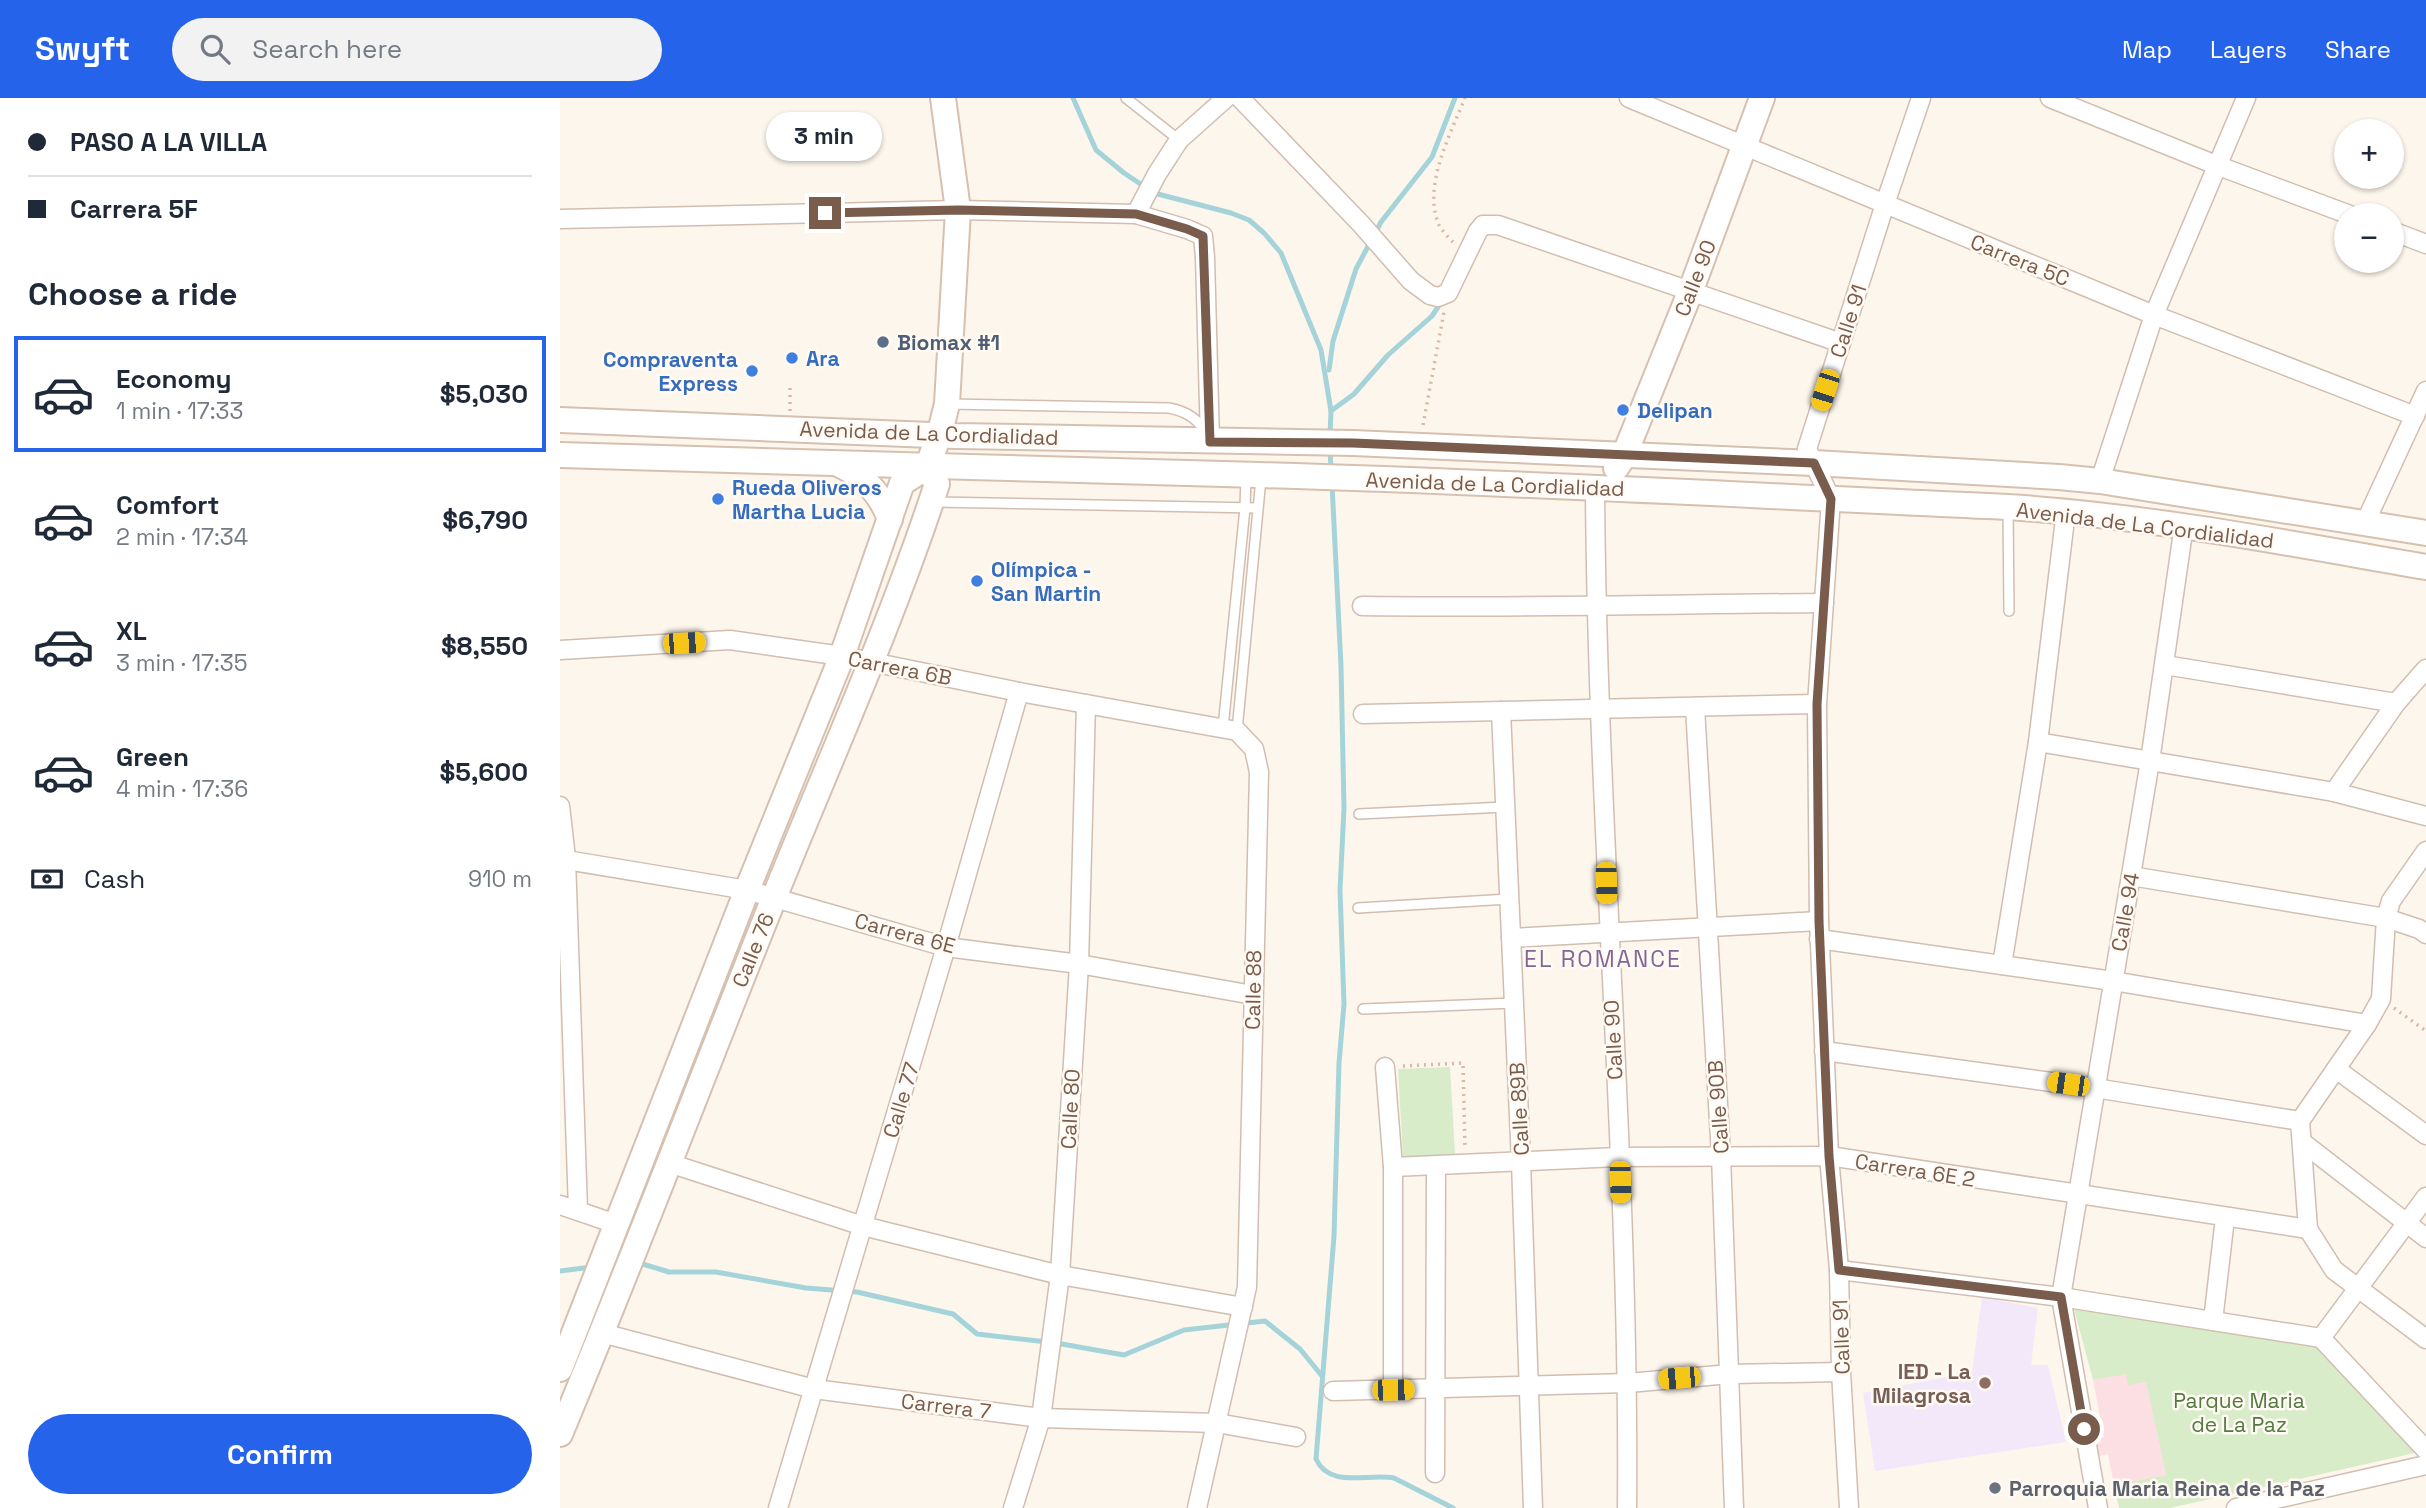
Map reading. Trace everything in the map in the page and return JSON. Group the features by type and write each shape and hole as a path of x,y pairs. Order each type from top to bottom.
{"main road":[{"path":"927,467 947,404 958,210 943,98"},
{"name":"Calle 90","path":"1624,456 1691,290 1762,98"},
{"name":"Avenida de La Cordialidad","path":"560,420 939,436 1353,443 1814,463 2100,481 2426,533"},
{"name":"Avenida de La Cordialidad","path":"560,455 1590,487 2008,507 2184,525 2426,567"},
{"path":"1590,487 1610,475 1624,456"},
{"path":"839,464 867,481 884,505 890,519"},
{"name":"Calle 76","path":"560,1369 747,890 842,656 902,483 927,467 937,484 871,662 774,897 560,1434"}],"street":[{"path":"1136,214 1157,174 1180,140 1226,98"},
{"path":"1240,98 1422,291 1438,297 1448,293 1483,225 1489,224 1510,228 1841,343"},
{"name":"Carrera 5C","path":"1629,98 2154,315 2415,416"},
{"name":"Calle 91","path":"1849,1508 1841,1372 1839,1270 1829,1156 1819,930 1817,704 1831,499 1807,449 1921,98"},
{"path":"2050,98 2334,209"},
{"path":"2100,481 2154,315 2246,98"},
{"path":"560,219 958,210 1136,214 1187,229 1203,236 1210,442"},
{"path":"2404,236 2426,244"},
{"path":"2365,523 2426,391"},
{"name":"Calle 90","path":"1590,487 1628,1383 1627,1508"},
{"path":"2002,965 2038,742 2066,511"},
{"name":"Calle 94","path":"2098,1508 2061,1297 2150,761 2184,525"},
{"path":"1362,606 1491,608 1596,604 1824,603"},
{"name":"Carrera 6B","path":"560,650 730,640 842,656 1019,692 1230,730"},
{"path":"2165,665 2396,703"},
{"path":"2334,792 2396,703 2426,669"},
{"name":"Calle 77","path":"778,1508 946,947 1019,692"},
{"name":"Calle 80","path":"1013,1508 1041,1418 1060,1275 1079,964 1086,704"},
{"path":"1363,714 1817,704"},
{"name":"Calle 90B","path":"1695,707 1721,1156 1734,1508"},
{"name":"Calle 89B","path":"1501,711 1533,1508"},
{"name":"Calle 88","path":"1197,1508 1247,1287 1259,772 1254,749 1230,730"},
{"path":"2038,742 2334,792 2426,816"},
{"path":"560,806 578,1210"},
{"path":"2426,851 2391,901 2386,918 2381,999 2367,1024 2300,1121 2308,1229 2334,1270 2426,1339"},
{"name":"Carrera 6E","path":"563,858 747,890 946,947 1079,964 1253,995"},
{"path":"2130,876 2386,918 2426,934"},
{"path":"1511,938 1706,926 1819,930 2002,965 2367,1024"},
{"path":"1824,1051 2095,1088 2300,1121"},
{"path":"1385,1067 1393,1167 1393,1390"},
{"path":"2336,1069 2426,1135"},
{"path":"2302,1142 2426,1238"},
{"name":"Carrera 6E 2","path":"1393,1167 1619,1157 1829,1156 2308,1229"},
{"path":"668,1163 863,1226 1060,1275 1243,1307"},
{"path":"1435,1473 1436,1166"},
{"path":"2321,1338 2426,1197"},
{"path":"560,1205 616,1224"},
{"path":"2213,1321 2225,1218"},
{"path":"1839,1270 2061,1297 2321,1338 2426,1450"},
{"name":"Carrera 7","path":"602,1333 814,1389 1041,1418 1217,1423 1296,1437"},
{"path":"1333,1391 1628,1383 1730,1374 1841,1372"},
{"path":"2236,1508 2426,1465"}],"lane":[{"path":"1126,98 1180,140"},
{"path":"947,404 1169,408 1182,411 1203,426 1210,442"},
{"path":"1230,730 1245,508 1253,475"},
{"path":"1230,730 1258,508 1253,475"},
{"path":"931,502 1258,508"},
{"path":"2008,507 2009,611"},
{"path":"1359,814 1505,807"},
{"path":"1358,908 1509,899"},
{"path":"1363,1009 1514,1003"}],"path":[{"path":"1465,98 1435,180 1439,225 1465,258"},
{"path":"1422,430 1448,293"},
{"path":"790,388 790,412"},
{"path":"2381,999 2426,1031"},
{"path":"1385,1067 1463,1063 1466,1165"}],"shaded area":[{"name":"IED - La Milagrosa","path":"1982,1297 2038,1308 2031,1365 2048,1365 2066,1442 1875,1471 1863,1393 1972,1372"},
{"path":"2126,1373 2146,1381 2166,1475 2114,1485 2108,1454 2099,1456 2095,1439 2104,1437 2093,1380"}],"green space":[{"path":"1450,1067 1455,1154 1403,1157 1398,1069"},
{"name":"Parque Maria de La Paz","path":"2073,1305 2319,1346 2415,1453 2170,1508 2119,1508 2114,1485 2166,1475 2146,1382 2128,1385 2126,1374 2093,1380"}],"waterway":[{"path":"1073,98 1096,150 1124,173 1154,193 1249,220 1281,253 1321,350 1331,411 1330,435"},
{"path":"1329,370 1333,341 1356,269 1381,222 1432,157 1455,98"},
{"path":"1331,411 1354,394 1388,355 1432,316 1442,301"},
{"path":"1330,449 1331,470"},
{"path":"1332,484 1341,666 1344,808 1340,890 1344,1004 1339,1063 1334,1236 1316,1459 1330,1474 1350,1478 1394,1478 1453,1508"},
{"path":"636,1262 669,1272 716,1272 806,1288 857,1292 953,1314 977,1334 1056,1343 1124,1355 1184,1330 1265,1321 1300,1349 1322,1376"},
{"path":"560,1271 592,1267"}],"place":[{"name":"Biomax #1","path":"883,342"},
{"name":"Ara","path":"792,358"},
{"name":"Compraventa Express","path":"752,371"},
{"name":"Delipan","path":"1623,410"},
{"name":"Rueda Oliveros Martha Lucia","path":"718,499"},
{"name":"Olímpica - San Martin","path":"977,581"},
{"name":"IED - La Milagrosa","path":"1985,1383"},
{"name":"Parroquia Maria Reina de la Paz","path":"1995,1488"}],"district":[{"name":"EL ROMANCE","path":"1603,959"}],"route":[{"path":"825,213 958,210 1136,214 1203,236 1210,442 1353,443 1814,463 1831,499 1817,704 1819,921 1829,1156 1839,1270 2061,1297 2084,1429"}]}
